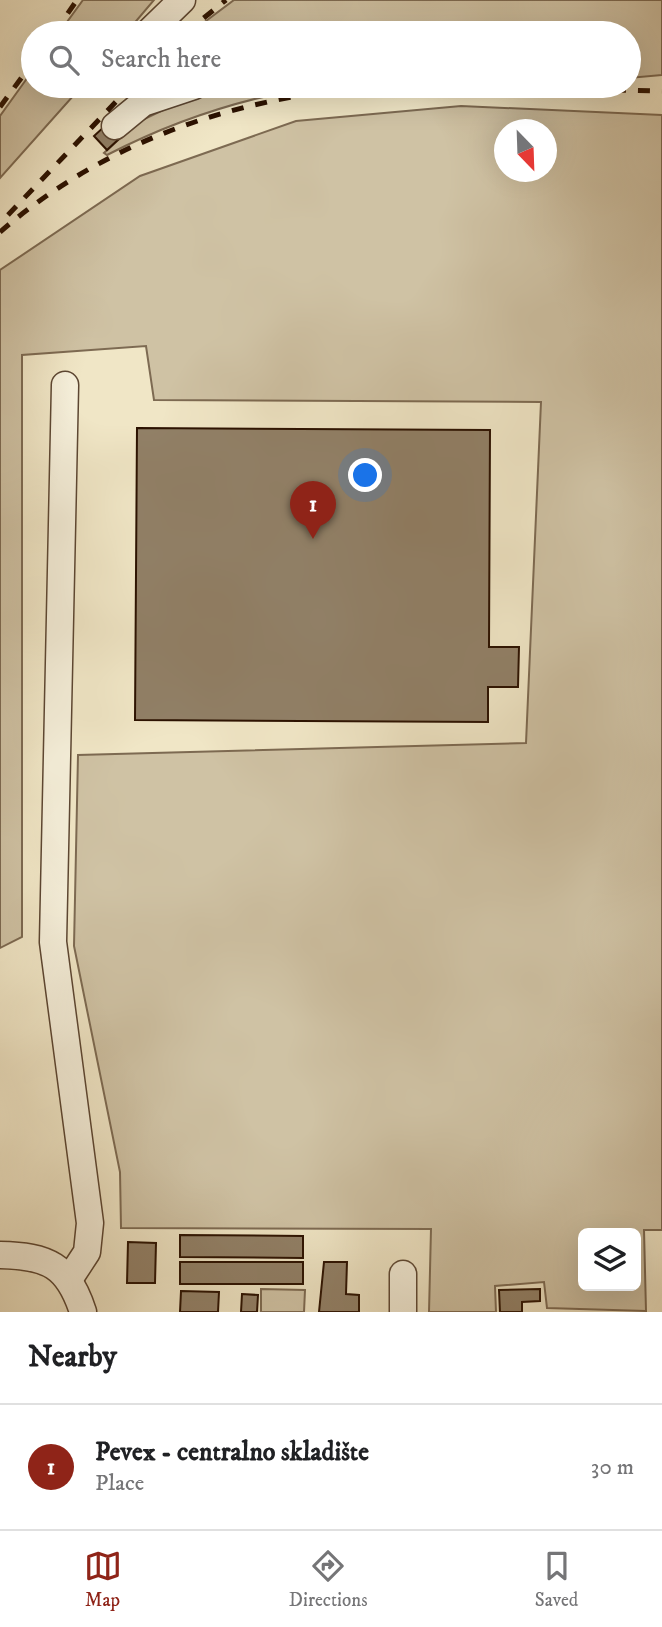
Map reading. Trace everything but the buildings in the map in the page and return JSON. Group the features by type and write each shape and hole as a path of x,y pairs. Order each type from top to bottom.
{"street":[{"path":"160,21 182,0"},
{"path":"115,126 133,98"},
{"path":"65,385 53,942 90,1223 87,1252 70,1278"},
{"path":"0,1255 22,1256 45,1262 70,1278 83,1312"},
{"path":"403,1274 403,1312"}],"shaded area":[{"path":"83,0 154,0 136,21 68,21"},
{"path":"234,0 662,0 662,75 641,77 641,21 206,21"},
{"path":"21,87 21,98 71,98 0,178 0,116"},
{"path":"184,98 257,98 211,111 158,131 107,155 104,153 138,122"},
{"path":"461,106 662,115 662,1230 644,1230 646,1311 547,1308 544,1282 495,1286 496,1312 429,1312 431,1229 121,1228 120,1172 74,946 78,755 526,743 541,402 154,400 146,346 22,355 22,937 0,948 0,270 140,176 296,121"},
{"path":"261,1289 305,1290 304,1312 261,1312"}],"railway":[{"path":"62,21 77,0"},
{"path":"200,21 226,0"},
{"path":"0,107 21,78"},
{"path":"641,91 662,91"},
{"path":"8,215 120,98"},
{"path":"0,232 43,198 136,145 185,125 288,98"}],"place":[{"name":"Pevex - centralno skladište","path":"313,539"}]}
